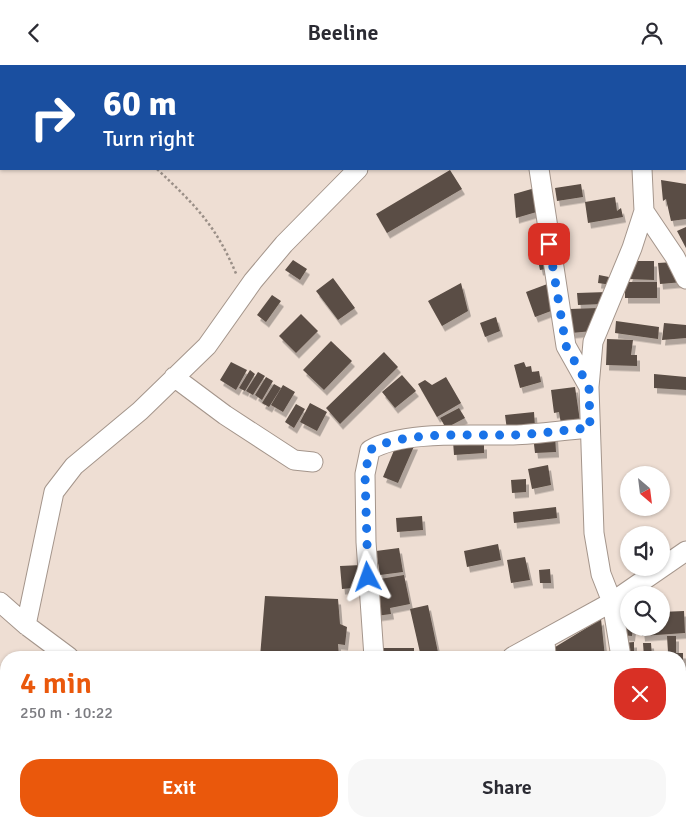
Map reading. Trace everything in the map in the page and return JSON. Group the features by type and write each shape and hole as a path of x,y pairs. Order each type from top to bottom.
{"street":[{"path":"26,625 54,492 74,466 140,411 207,346 244,294 284,244 357,170"},
{"path":"539,170 566,346 589,387"},
{"path":"620,651 612,602 601,574 594,533 589,387 592,341 632,248 644,211 642,170"},
{"path":"644,211 675,257 686,279"},
{"path":"174,377 225,415 294,460 313,462"},
{"path":"374,651 366,542 365,474 370,450 378,445 402,438 516,435 590,428"},
{"path":"546,649 686,551"},
{"path":"0,602 26,625 62,651"}],"path":[{"path":"158,170 206,218 221,241 244,294"}],"building":[{"path":"450,170 462,189 387,233 376,214"},
{"path":"661,180 686,184 686,219 671,221 666,199 663,201"},
{"path":"581,184 583,197 557,201 555,188"},
{"path":"535,188 540,211 516,218 514,194"},
{"path":"615,197 617,211 621,208 623,217 588,223 585,202"},
{"path":"686,227 686,248 677,231"},
{"path":"546,244 552,268 540,270 535,247"},
{"path":"293,260 307,269 300,280 285,270"},
{"path":"635,261 654,261 654,280 628,279"},
{"path":"674,262 683,282 660,284 658,263"},
{"path":"599,275 614,278 612,285 598,283"},
{"path":"333,278 355,308 338,320 316,291"},
{"path":"625,282 657,282 657,298 625,298"},
{"path":"461,283 468,311 442,326 428,301"},
{"path":"550,283 559,308 535,317 526,292"},
{"path":"607,292 603,304 578,305 577,293"},
{"path":"272,295 281,301 266,322 257,315"},
{"path":"598,308 593,331 571,333 570,309"},
{"path":"301,314 318,331 296,353 279,336"},
{"path":"496,317 500,331 485,337 480,323"},
{"path":"616,321 659,327 658,339 615,333"},
{"path":"664,323 686,325 686,338 662,340"},
{"path":"607,339 633,340 631,355 637,355 637,366 606,365"},
{"path":"331,341 352,361 324,390 303,370"},
{"path":"384,352 398,367 340,424 326,408"},
{"path":"231,362 247,370 236,390 220,380"},
{"path":"524,362 526,367 531,366 532,372 539,371 541,382 520,388 514,365"},
{"path":"250,370 255,374 245,391 239,388"},
{"path":"258,372 265,376 253,395 246,391"},
{"path":"654,374 686,377 686,390 654,388"},
{"path":"402,375 416,391 395,408 382,392"},
{"path":"266,377 273,381 262,400 255,395"},
{"path":"446,377 461,403 437,417 418,384 425,380 432,385"},
{"path":"274,384 281,388 269,407 262,403"},
{"path":"283,385 295,392 283,412 271,405"},
{"path":"575,387 580,421 561,424 559,412 554,413 551,390"},
{"path":"310,403 327,412 317,431 300,422"},
{"path":"296,404 305,409 294,428 285,422"},
{"path":"459,408 465,418 446,428 440,418"},
{"path":"534,412 535,427 507,430 505,415"},
{"path":"555,435 556,452 535,453 533,436"},
{"path":"459,440 460,445 484,444 484,453 454,455 453,441"},
{"path":"397,443 415,444 398,483 383,477"},
{"path":"548,465 551,485 532,489 528,469"},
{"path":"526,479 526,492 512,493 511,480"},
{"path":"556,507 557,518 514,523 513,512"},
{"path":"422,516 423,530 397,532 396,518"},
{"path":"498,544 501,560 467,567 464,551"},
{"path":"399,548 403,572 380,575 376,551"},
{"path":"525,557 530,580 511,583 507,560"},
{"path":"362,565 364,587 342,589 340,566"},
{"path":"550,569 551,583 540,583 539,570"},
{"path":"404,575 410,604 390,608 391,614 376,616 372,598 383,595 380,579"},
{"path":"265,596 338,599 340,624 347,627 345,645 338,644 339,651 260,651"},
{"path":"428,605 438,651 420,651 410,609"},
{"path":"684,611 685,633 670,634 670,612"},
{"path":"601,619 604,651 549,651"},
{"path":"667,636 676,636 676,651 668,651"},
{"path":"634,642 634,651 623,651 622,643"},
{"path":"643,643 651,643 652,651 644,651"},
{"path":"382,648 414,648 414,651 382,651"}],"route":[{"path":"368,577 365,474 367,456 370,450 378,445 402,438 516,435 590,428 589,387 566,346 549,244"}]}
